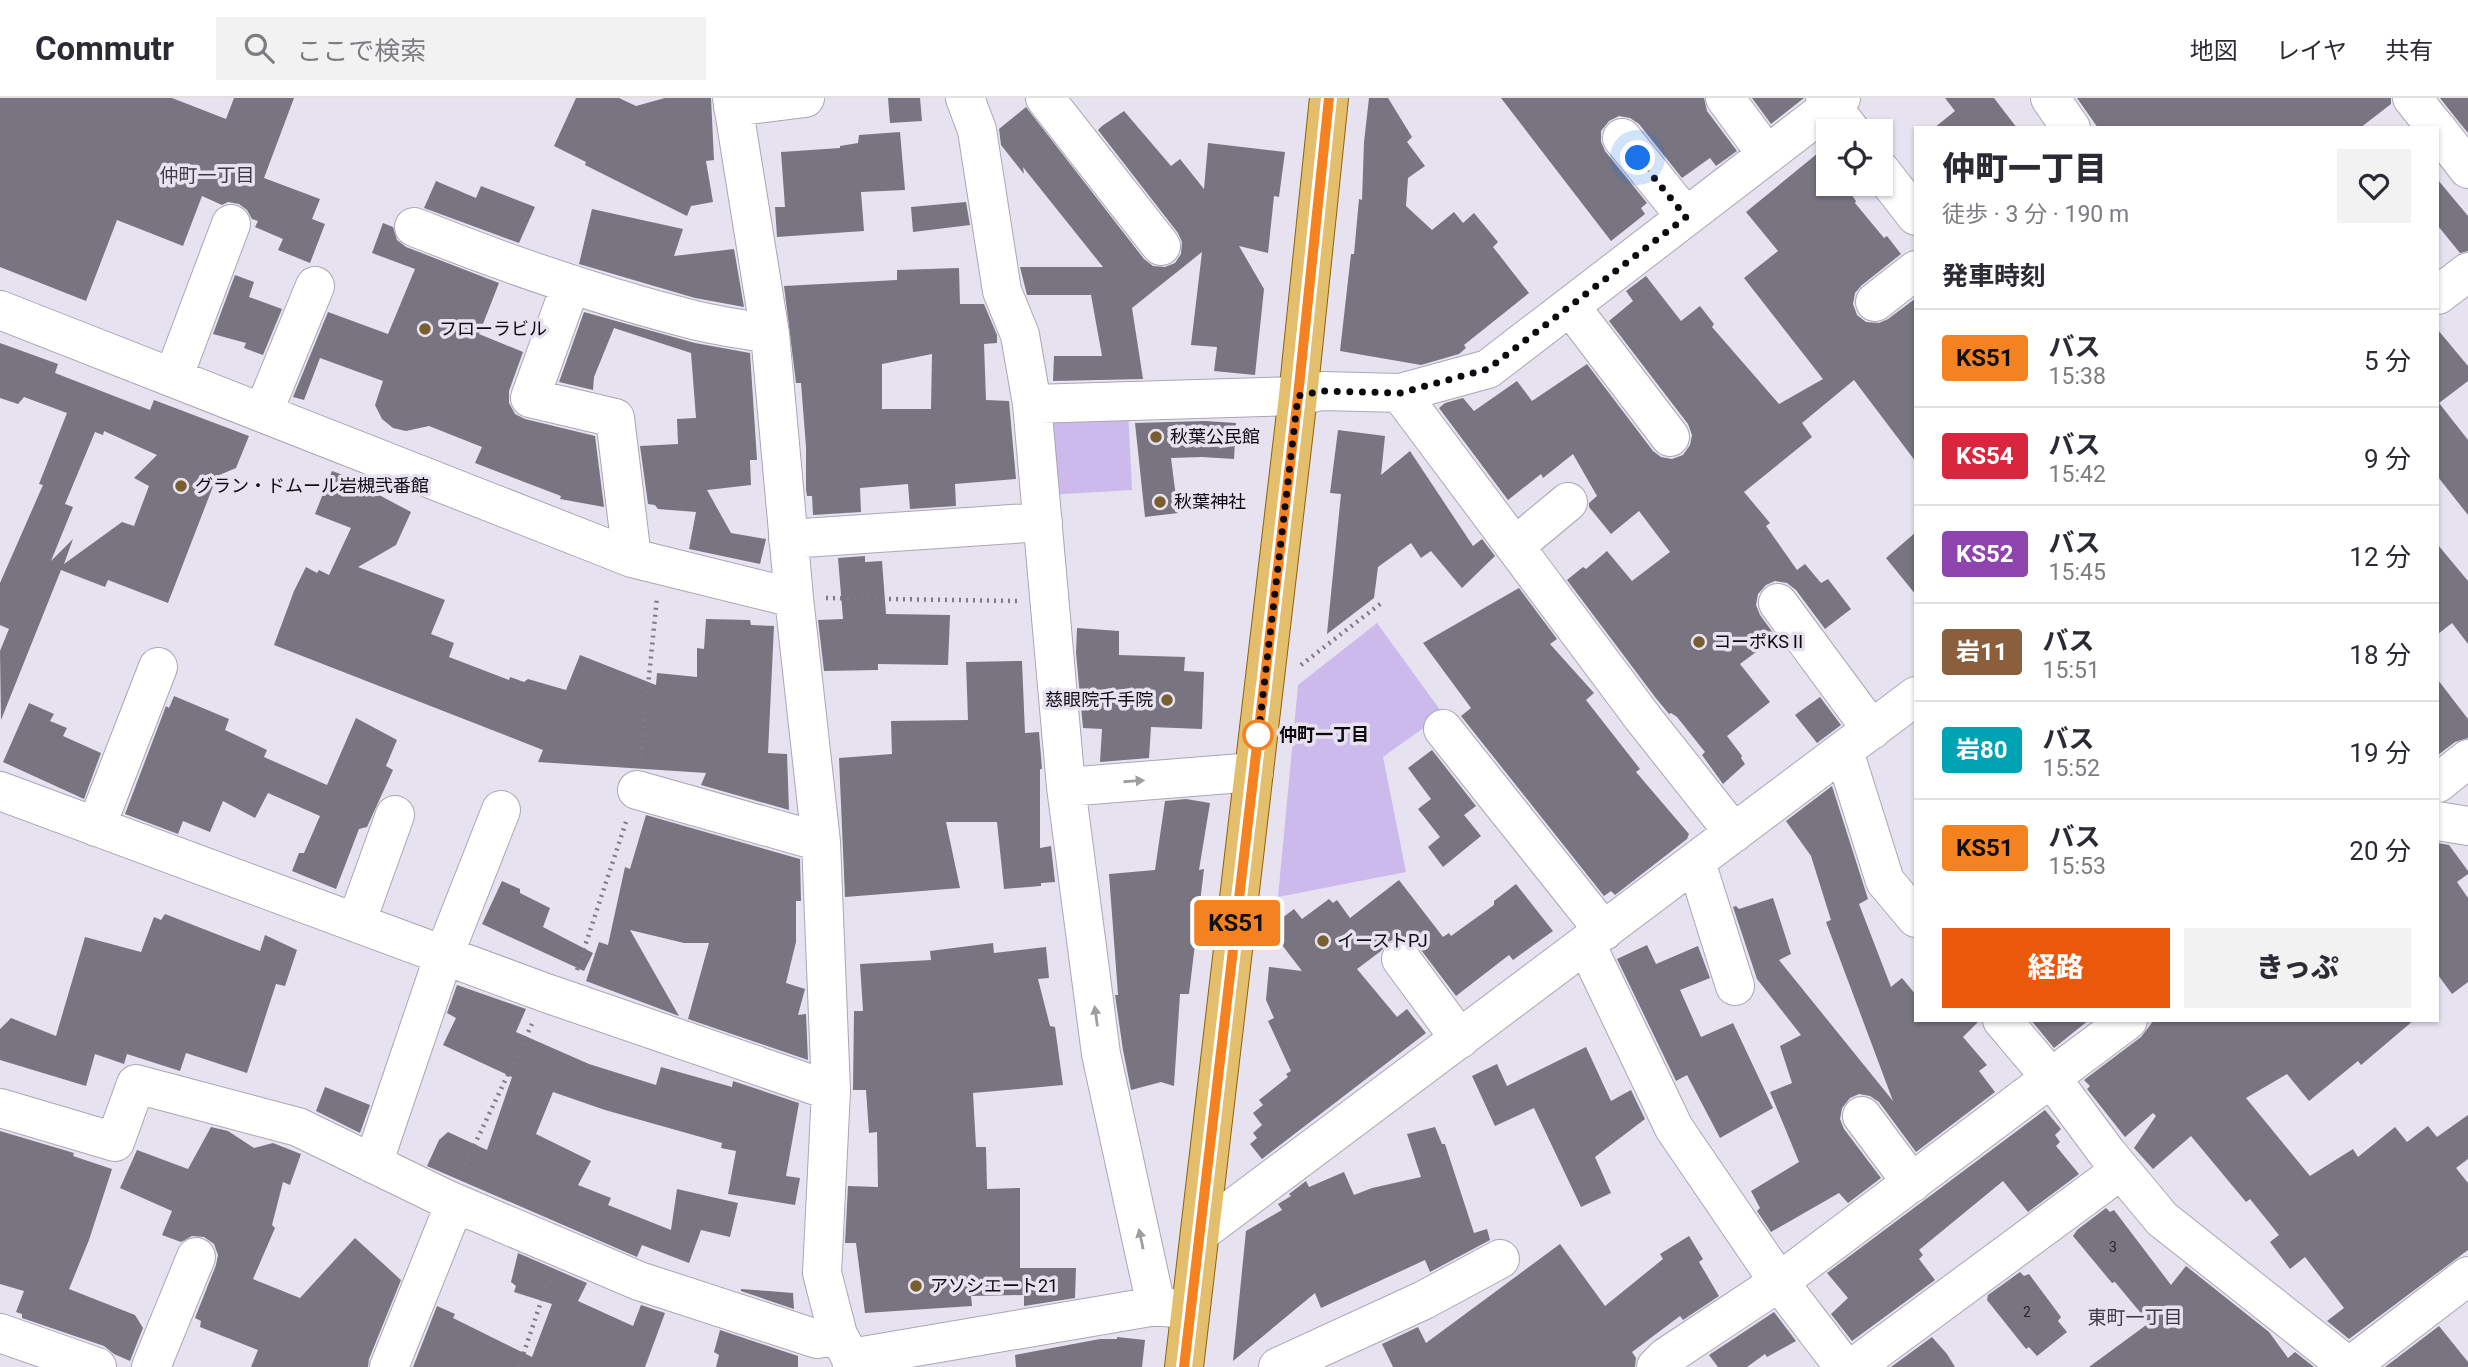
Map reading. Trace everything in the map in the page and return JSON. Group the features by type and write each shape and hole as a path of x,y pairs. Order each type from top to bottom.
{"main road":[{"path":"1185,1367 1174,1308 1200,1233 1298,396 1329,98"}],"street":[{"path":"806,98 732,102 770,334 788,539 821,842 831,1091 822,1273 847,1353"},
{"path":"0,1108 115,1142 136,1084 298,1127 452,1202 639,1281 817,1339 847,1353 1174,1308 1101,1054 1066,787 1032,404 1020,335 1002,290 977,130 965,98"},
{"path":"1045,98 1161,246"},
{"path":"1725,98 1767,155"},
{"path":"2050,98 2070,126"},
{"path":"2412,98 2435,126"},
{"path":"1032,404 1298,396 1322,391 1400,393 1488,369 1767,155 1837,108"},
{"path":"2439,132 2468,169"},
{"path":"1622,138 1686,217"},
{"path":"1893,186 1914,213"},
{"path":"173,378 231,225"},
{"path":"414,227 512,266 571,284 692,320 770,334"},
{"path":"1875,302 1914,272"},
{"path":"2439,294 2468,272"},
{"path":"571,284 530,398 615,418 632,558"},
{"path":"262,413 315,286"},
{"path":"1570,306 1671,437"},
{"path":"0,310 632,558 794,598"},
{"path":"1400,393 1643,718 1734,833"},
{"path":"1514,546 1568,502"},
{"path":"788,539 1043,522"},
{"path":"1778,603 1858,740 1885,881 1914,916"},
{"path":"96,827 158,667"},
{"path":"1200,1233 1914,698"},
{"path":"1443,729 1595,938 1674,1128 1779,1282 1844,1367"},
{"path":"2439,782 2468,760"},
{"path":"1066,787 1254,772"},
{"path":"637,790 821,842"},
{"path":"0,791 546,993 831,1091"},
{"path":"373,1164 444,955 500,810"},
{"path":"356,923 395,816"},
{"path":"2439,821 2468,825"},
{"path":"1696,862 1735,986"},
{"path":"1401,959 1460,1039"},
{"path":"2004,1022 2162,1219 2349,1367 2468,1276"},
{"path":"1656,1367 1666,1357 1779,1282 2125,1022"},
{"path":"1862,1116 1912,1183"},
{"path":"1854,1367 2121,1170"},
{"path":"389,1367 452,1202"},
{"path":"151,1367 196,1257"},
{"path":"1278,1367 1424,1300 1500,1259"},
{"path":"0,1333 97,1367"}],"path":[{"path":"794,598 1050,601"},
{"path":"1263,694 1384,601"},
{"path":"452,1202 546,993"},
{"path":"519,1367 559,1247"}],"shaded area":[{"path":"1128,408 1132,490 1047,495 1043,422"},
{"path":"1377,623 1443,714 1383,757 1406,872 1278,897 1298,685"}],"building":[{"path":"0,98 172,98 226,119 234,98 294,98 264,178 320,199 312,219 325,224 310,263 278,250 283,239 255,227 258,221 252,219 247,210 239,204 228,202 222,205 202,196 183,246 117,220 86,301 0,267"},
{"path":"576,98 619,98 636,106 665,98 711,98 714,160 706,161 713,202 691,206 687,216 585,165 586,162 554,146"},
{"path":"888,98 920,98 922,121 890,123"},
{"path":"1369,98 1388,98 1412,137 1407,142 1425,166 1408,178 1406,206 1432,230 1454,212 1463,223 1474,213 1498,242 1493,247 1529,293 1464,345 1466,348 1459,354 1421,365 1340,351 1359,199 1362,200"},
{"path":"1501,98 1704,98 1707,111 1737,151 1716,166 1710,158 1682,178 1639,124 1630,118 1619,116 1609,121 1601,131 1601,142 1605,151 1647,203 1641,208 1645,214 1611,241"},
{"path":"1752,98 1804,98 1771,124"},
{"path":"1945,98 1994,98 2015,126 1936,126 1955,111"},
{"path":"2077,98 2391,98 2391,104 2363,126 2097,126"},
{"path":"2440,98 2468,98 2468,133 2455,117"},
{"path":"1026,107 1144,259 1153,266 1165,267 1175,263 1181,254 1182,242 1178,233 1098,130 1102,126 1124,111 1171,166 1180,159 1204,189 1208,143 1285,152 1279,197 1274,196 1268,253 1239,246 1264,289 1255,375 1214,371 1217,347 1191,345 1202,252 1132,308 1143,379 1053,381 1054,356 1102,356 1091,295 1027,295 1020,267 1103,267 1023,167 1024,174 1001,145 999,129"},
{"path":"900,132 905,190 861,192 864,231 777,237 775,207 785,207 781,152 840,148 858,143 859,135"},
{"path":"1816,155 1816,196 1852,196 1855,203 1884,238 1887,236 1901,254 1862,285 1855,293 1853,304 1857,315 1866,322 1879,323 1914,300 1914,459 1854,380 1802,423 1812,437 1744,492 1770,523 1766,526 1797,570 1805,564 1821,583 1828,579 1851,609 1825,629 1796,590 1787,583 1775,581 1766,585 1758,594 1756,605 1760,615 1776,637 1740,664 1770,702 1727,736 1745,764 1723,784 1702,755 1705,752 1677,717 1669,714 1655,697 1567,580 1583,567 1586,569 1607,551 1632,581 1670,552 1639,511 1611,534 1589,507 1589,503 1597,496 1573,454 1543,478 1541,474 1508,500 1439,408 1445,403 1463,398 1474,411 1517,381 1532,401 1587,364 1653,451 1661,457 1672,459 1683,455 1690,445 1692,435 1688,424 1609,321 1633,301 1626,291 1646,276 1681,321 1700,306 1714,324 1712,327 1779,404 1823,379 1744,278 1778,251 1746,212"},
{"path":"436,181 476,198 481,186 535,207 519,243 424,208"},
{"path":"2439,181 2468,216 2468,251 2460,253 2439,227"},
{"path":"966,202 970,225 913,232 911,207"},
{"path":"592,209 683,229 674,256 734,249 744,307 695,298 579,264"},
{"path":"383,223 393,227 397,240 406,247 499,283 479,334 523,352 509,391 509,403 515,414 525,419 595,436 604,507 560,499 561,496 475,463 482,447 429,426 406,431 393,428 382,419 375,405 383,381 320,358 304,400 293,397 328,312 388,334 415,269 372,253"},
{"path":"959,268 960,304 984,304 997,335 997,343 984,344 986,400 1009,401 1016,479 955,484 956,506 910,509 908,484 860,488 861,512 813,515 812,496 807,496 806,490 801,383 796,383 784,286 897,280 897,270","holes":["932,354 931,409 882,409 882,364"]},
{"path":"235,275 254,282 249,297 282,309 263,355 244,348 246,343 213,334"},
{"path":"584,312 695,343 750,353 757,460 750,460 751,485 707,490 731,533 766,539 760,564 689,549 696,512 658,509 655,505 648,504 640,446 678,444 677,419 696,418 691,353 614,328 594,377 593,390 559,382"},
{"path":"2439,331 2468,366 2468,381 2439,403"},
{"path":"0,343 58,364 55,373 150,410 154,400 249,436 236,468 217,476 168,603 108,580 105,587 61,570 1,720 0,651 9,629 0,625 0,583 43,485 39,484 67,413 24,397 18,404 0,398","holes":["104,431 157,455 134,478 149,486 134,526 122,522 64,564 73,539 51,561 73,507 65,504 95,432 103,435"]},
{"path":"2439,403 2468,440 2468,515 2439,478"},
{"path":"1135,423 1236,423 1234,459 1171,458 1178,513 1145,517"},
{"path":"1338,430 1385,436 1381,475 1410,451 1473,546 1482,539 1495,556 1462,588 1431,551 1421,558 1411,543 1378,567 1374,598 1327,634 1341,494 1330,493"},
{"path":"332,471 362,482 364,487 411,512 396,545 358,567 445,600 431,634 454,643 449,657 509,680 510,677 524,682 528,679 566,690 580,655 656,685 657,673 697,677 697,648 704,649 706,619 750,620 751,625 774,626 768,753 787,754 789,810 701,785 706,773 538,762 543,750 274,645 306,567 329,575 351,528 315,514"},
{"path":"1914,534 1914,593 1886,558"},
{"path":"2439,546 2468,581 2468,644 2452,623 2439,633"},
{"path":"865,556 865,562 882,561 886,614 950,615 948,665 878,664 878,670 824,671 818,620 843,619 838,558"},
{"path":"1519,588 1557,639 1550,644 1594,693 1586,700 1640,769 1636,772 1689,834 1687,839 1615,895 1611,891 1604,896 1461,716 1471,708 1423,643"},
{"path":"1077,628 1119,631 1119,655 1185,657 1184,671 1204,672 1202,729 1151,727 1149,758 1100,762 1102,729 1083,728 1076,653"},
{"path":"1022,661 1025,733 1039,732 1042,769 1040,848 1051,846 1055,882 1004,889 997,822 946,822 960,888 845,897 839,758 892,754 891,721 968,720 966,662"},
{"path":"2439,681 2468,719 2468,738 2455,742 2439,754"},
{"path":"174,696 229,719 225,730 267,750 264,757 327,785 356,718 397,740 386,766 393,770 367,827 359,829 336,889 292,871 299,853 304,853 320,816 268,793 255,818 223,801 210,832 183,821 178,834 125,814 166,706 169,708"},
{"path":"1820,697 1841,725 1817,743 1795,715"},
{"path":"29,703 54,714 50,721 67,728 63,736 101,753 84,799 3,762"},
{"path":"1432,750 1476,806 1464,815 1481,836 1443,867 1428,847 1440,837 1418,809 1431,799 1408,768"},
{"path":"1832,786 1868,899 1859,904 1891,987 1902,978 1914,993 1914,1022 1978,1022 1963,1037 1987,1065 1979,1071 1995,1092 1916,1152 1879,1102 1870,1096 1859,1094 1850,1098 1842,1108 1840,1119 1844,1129 1881,1178 1848,1203 1839,1193 1771,1232 1757,1211 1760,1208 1751,1191 1799,1162 1770,1092 1792,1083 1780,1046 1801,1035 1757,979 1733,907 1739,909 1773,898 1791,954 1779,960 1893,1101 1826,922 1831,920 1811,856 1786,821"},
{"path":"1186,799 1210,803 1199,870 1204,869 1189,994 1180,994 1174,1086 1161,1082 1131,1090 1115,995 1118,995 1109,874 1155,870 1165,801"},
{"path":"646,815 800,859 801,901 796,901 796,942 786,983 805,989 798,1015 806,1014 808,1060 688,1019 709,943 684,943 630,930 679,1016 586,981 599,942 608,945 625,867 630,869"},
{"path":"2439,843 2449,845 2468,871 2468,874 2457,882 2468,898 2468,982 2452,994 2439,976"},
{"path":"1399,880 1443,937 1449,933 1451,936 1494,905 1494,901 1516,884 1553,931 1513,960 1509,955 1456,996 1418,946 1409,939 1399,937 1388,942 1381,951 1357,969 1397,1017 1407,1009 1426,1033 1262,1159 1250,1144 1257,1138 1253,1133 1262,1125 1253,1113 1263,1105 1259,1100 1288,1077 1286,1074 1291,1071 1268,1021 1274,1018 1266,1000 1269,967 1302,971 1269,928 1294,909 1302,919 1329,899 1333,903 1337,900 1350,918"},
{"path":"502,881 550,908 543,927 593,953 584,971 482,924"},
{"path":"165,914 260,951 265,935 297,950 285,986 276,984 247,1073 186,1053 180,1071 127,1054 124,1064 95,1054 86,1086 0,1060 0,1029 11,1018 56,1036 85,937 141,952 154,917 161,920"},
{"path":"993,943 994,953 1046,947 1049,978 1038,979 1050,1026 1055,1027 1063,1085 973,1093 976,1147 986,1147 987,1189 1020,1188 1020,1268 1076,1268 1075,1298 1024,1306 1024,1295 971,1296 972,1306 865,1313 856,1243 845,1243 848,1186 878,1187 877,1132 869,1133 866,1090 853,1090 854,1011 863,1011 860,964 931,960 930,951"},
{"path":"1647,945 1656,964 1698,946 1710,978 1680,990 1701,1037 1733,1023 1773,1108 1720,1138 1687,1075 1676,1081 1617,959"},
{"path":"457,985 526,1009 516,1032 589,1064 656,1085 661,1067 732,1087 733,1081 799,1103 786,1176 800,1178 795,1205 728,1194 736,1151 721,1148 722,1143 605,1110 553,1092 536,1134 591,1161 578,1185 611,1198 608,1205 671,1230 677,1189 738,1203 730,1237 701,1230 689,1263 642,1245 637,1257 427,1166 439,1140 448,1132 487,1150 512,1077 443,1045 456,1018 447,1013"},
{"path":"2033,1022 2086,1022 2054,1048"},
{"path":"2152,1022 2412,1022 2361,1065 2358,1061 2309,1101 2287,1074 2246,1098 2310,1176 2353,1149 2358,1157 2395,1127 2407,1142 2428,1126 2437,1137 2468,1115 2468,1159 2456,1168 2468,1183 2468,1250 2349,1339 2327,1321 2344,1308 2305,1257 2290,1269 2270,1242 2279,1235 2250,1199 2246,1202 2191,1136 2153,1169 2134,1148 2156,1116 2153,1113 2125,1137 2087,1089 2090,1086 2084,1080 2141,1037"},
{"path":"1586,1047 1611,1101 1631,1090 1645,1119 1595,1157 1611,1193 1581,1207 1534,1108 1495,1126 1472,1076 1497,1064 1507,1086"},
{"path":"325,1087 370,1105 360,1133 316,1111"},
{"path":"2045,1110 2061,1129 2055,1135 2060,1142 2056,1146 2079,1174 2028,1212 2003,1181 1919,1250 1923,1255 1919,1259 1935,1280 1852,1341 1831,1314 1848,1298 1827,1273"},
{"path":"211,1127 228,1131 254,1148 273,1143 301,1154 290,1185 283,1182 272,1225 275,1228 253,1279 300,1298 355,1238 401,1280 368,1367 251,1367 258,1350 200,1327 201,1321 195,1318 216,1265 218,1255 214,1244 204,1237 192,1236 181,1242 162,1235 172,1211 120,1188 137,1150 188,1169"},
{"path":"1435,1127 1442,1144 1445,1144 1474,1233 1487,1229 1490,1240 1430,1272 1425,1260 1321,1308 1315,1293 1233,1361 1246,1231 1282,1210 1278,1204 1306,1181 1309,1187 1344,1172 1354,1195 1421,1177 1407,1134"},
{"path":"0,1131 74,1153 73,1156 112,1169 89,1240 69,1289 135,1315 143,1328 130,1361 104,1346 22,1318 22,1314 16,1312 24,1291 0,1284"},
{"path":"2106,1208 2110,1212 2114,1210 2171,1285 2186,1266 2269,1332 2288,1358 2295,1352 2314,1367 2089,1367 2149,1323 2073,1236"},
{"path":"1689,1236 1703,1259 1699,1262 1719,1296 1683,1320 1680,1316 1632,1352 1636,1358 1635,1367 1393,1367 1382,1344 1418,1327 1426,1343 1560,1244 1605,1306 1663,1259 1660,1254"},
{"path":"518,1253 587,1283 578,1301 633,1326 641,1305 665,1313 645,1367 413,1367 437,1306 455,1314 453,1318 532,1357 552,1304 514,1292 516,1286 511,1282"},
{"path":"2020,1272 2024,1276 2029,1274 2061,1317 2058,1321 2067,1332 2037,1356 2029,1347 2026,1349 1987,1300 1988,1295"},
{"path":"741,1291 793,1293 794,1309"},
{"path":"1774,1312 1796,1341 1767,1357 1765,1354 1747,1367 1718,1367 1709,1355"},
{"path":"2439,1326 2468,1362 2468,1367 2385,1367"},
{"path":"720,1330 798,1356 798,1367 716,1367 719,1355 714,1352"},
{"path":"1117,1337 1145,1340 1142,1367 1016,1367 1015,1355"},
{"path":"1932,1337 1955,1367 1891,1367"}],"bus line":[{"name":"KS51","path":"1184,1367 1298,396 1329,98"}],"place":[{"name":"フローラビル","path":"425,329"},
{"name":"秋葉公民館","path":"1156,437"},
{"name":"グラン・ドムール岩槻弐番館","path":"181,486"},
{"name":"秋葉神社","path":"1160,502"},
{"name":"コーポKSⅡ","path":"1699,642"},
{"name":"慈眼院千手院","path":"1167,700"},
{"name":"仲町一丁目","path":"1258,735"},
{"name":"イーストPJ","path":"1323,941"},
{"name":"アソシエート21","path":"916,1286"}],"district":[{"name":"仲町一丁目","path":"207,175"},
{"name":"東町一丁目","path":"2135,1317"}],"route":[{"path":"1258,735 1257,746 1298,396 1322,391 1400,393 1488,369 1686,217 1638,158"}]}
